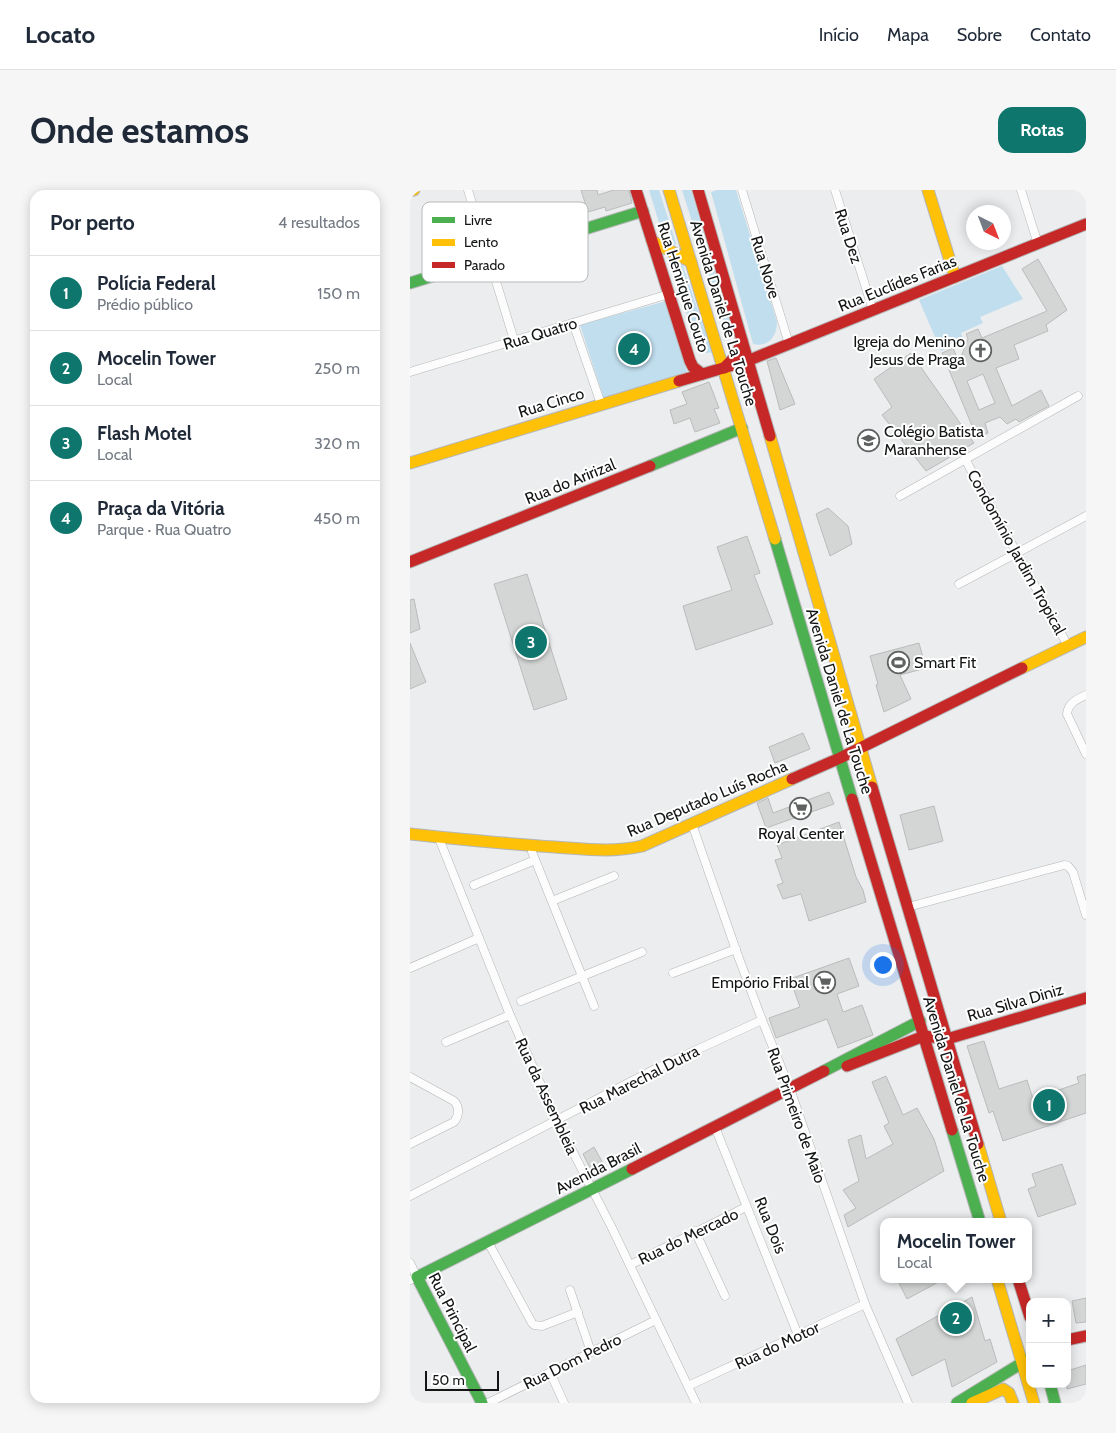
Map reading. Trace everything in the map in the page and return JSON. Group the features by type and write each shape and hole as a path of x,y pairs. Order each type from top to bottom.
{"main road":[{"path":"410,191 414,190"},
{"name":"Rua Henrique Couto","path":"636,190 693,367 702,374 747,361"},
{"name":"Avenida Daniel de La Touche","path":"669,190 979,1218"},
{"name":"Avenida Daniel de La Touche","path":"698,190 860,748 1000,1218"},
{"path":"928,190 955,278"},
{"path":"588,228 643,211"},
{"name":"Rua Euclídes Farias","path":"747,361 1086,224"},
{"path":"652,241 691,262"},
{"path":"410,283 422,279"},
{"path":"724,368 735,359 742,341"},
{"name":"Rua Cinco","path":"410,463 702,374"},
{"name":"Rua do Aririzal","path":"410,562 742,428"},
{"name":"Rua Deputado Luís Rocha","path":"410,834 607,851 625,850 642,846 840,758 1086,637"},
{"name":"Rua Silva Diniz","path":"924,1036 947,1039 1086,998"},
{"path":"924,1036 940,1017"},
{"name":"Avenida Brasil","path":"801,1084 920,1021"},
{"name":"Avenida Brasil","path":"414,1279 790,1089 924,1036"},
{"name":"Rua Principal","path":"414,1279 482,1403"},
{"path":"958,1403 1026,1360 998,1283"},
{"path":"1019,1283 1026,1305"},
{"path":"1071,1339 1086,1336"},
{"path":"1031,1388 1034,1403"},
{"path":"1051,1388 1055,1403"},
{"path":"972,1403 1002,1390 1007,1390 1010,1393 1013,1403"}],"street":[{"path":"468,190 472,202"},
{"name":"Rua Nove","path":"742,190 789,344"},
{"name":"Rua Dez","path":"835,190 873,310"},
{"path":"1021,190 1038,244"},
{"path":"496,282 514,340"},
{"name":"Rua Quatro","path":"410,372 669,294"},
{"path":"573,323 600,404"},
{"path":"900,496 1078,396"},
{"name":"Condomínio Jardim Tropical","path":"965,459 1068,646"},
{"path":"959,584 1086,516"},
{"path":"1086,695 1072,702 1066,714 1086,754"},
{"name":"Rua Primeiro de Maio","path":"692,824 762,1020 790,1089 865,1304 908,1403"},
{"name":"Rua da Assembleia","path":"438,836 510,1015 557,1120 630,1265 696,1403"},
{"path":"533,846 532,852 535,860 594,1006"},
{"path":"474,886 535,860"},
{"path":"908,907 1064,865 1068,866 1073,872 1086,915"},
{"path":"552,901 614,876"},
{"path":"410,968 479,938"},
{"path":"673,973 736,949"},
{"path":"521,1001 642,952"},
{"path":"446,1042 510,1015"},
{"name":"Rua Marechal Dutra","path":"410,1196 657,1068 762,1020"},
{"path":"410,1077 458,1104 458,1118 454,1122 410,1144"},
{"name":"Rua Dois","path":"715,1127 798,1335"},
{"name":"Rua do Mercado","path":"630,1265 746,1207"},
{"path":"696,1231 725,1296"},
{"path":"488,1242 534,1326 542,1326 578,1312"},
{"name":"Rua Principal","path":"410,1263 414,1279"},
{"path":"570,1290 591,1352"},
{"name":"Rua do Motor","path":"688,1386 865,1304"},
{"name":"Rua Dom Pedro","path":"488,1403 656,1320"},
{"path":"550,1372 564,1403"}],"shaded area":[{"path":"649,190 659,190 676,243 675,245 664,239"},
{"path":"682,190 691,190 733,333 731,337 728,335"},
{"path":"717,190 736,190 777,322 777,327 771,340 763,344 753,344 711,192"},
{"path":"667,253 682,263 712,352 704,353 698,348"},
{"path":"1002,266 1023,299 980,317 983,323 961,333 964,341 941,351 919,300"},
{"path":"666,301 687,372 604,399 580,325"}],"building":[{"path":"581,190 597,190 598,195 614,190 629,190 632,203 606,211 605,207 588,212 588,202 585,202"},
{"path":"1038,259 1067,310 1046,325 1048,331 1014,345 1019,359 996,368 1012,406 1041,390 1049,406 1019,422 1016,419 1007,424 1000,417 985,423 988,433 977,438 942,353 953,348 959,362 968,339 966,334 978,329 982,338 1047,311 1022,269","holes":["983,374 995,403 979,410 967,381"]},
{"path":"911,353 974,443 926,471 882,415 892,407 874,379"},
{"path":"776,358 795,404 780,410 767,361"},
{"path":"709,382 719,408 714,409 720,423 695,432 690,418 674,424 670,410 687,404 682,392"},
{"path":"828,508 848,526 852,544 830,556 816,514"},
{"path":"747,536 760,573 754,575 773,624 696,650 683,606 732,590 717,547"},
{"path":"527,574 567,699 534,710 494,584"},
{"path":"414,599 420,629 410,633 410,600"},
{"path":"410,643 426,682 410,689"},
{"name":"Smart Fit","path":"919,643 926,668 900,675 911,699 884,712 870,656"},
{"path":"803,733 810,749 775,763 769,747"},
{"name":"Royal Center","path":"829,792 834,804 766,828 757,803 768,798 773,813"},
{"path":"934,806 943,841 909,850 900,815"},
{"path":"839,822 866,902 809,921 801,894 783,899 777,885 783,883 775,860 782,858 777,845"},
{"path":"849,958 859,986 837,994 843,1012 862,1005 873,1035 838,1048 827,1019 776,1038 769,1018 800,1007 790,979"},
{"path":"984,1041 999,1089 1027,1080 1033,1099 1079,1083 1077,1077 1086,1074 1086,1113 1003,1141 993,1111 989,1113 967,1046"},
{"path":"886,1076 903,1115 917,1108 934,1139 944,1171 848,1227 844,1215 856,1208 843,1190 859,1181 848,1140 861,1135 866,1159 893,1144 884,1126 889,1123 872,1082"},
{"path":"594,1147 606,1169 594,1176 583,1154"},
{"path":"1062,1164 1076,1204 1038,1217 1028,1189 1036,1186 1032,1174"},
{"path":"899,1283 937,1283 907,1299"},
{"path":"972,1297 985,1341 990,1339 997,1362 952,1387 945,1359 912,1376 896,1339"},
{"path":"1086,1298 1086,1322 1076,1323 1072,1301"},
{"path":"1086,1365 1086,1384 1071,1388 1071,1370"}],"traffic: fast":[{"path":"588,228 643,211"},
{"path":"410,283 422,279"},
{"path":"650,466 742,428"},
{"path":"775,539 852,799"},
{"path":"824,1071 920,1021"},
{"path":"952,1130 979,1218"},
{"path":"482,1403 417,1277 632,1169"},
{"path":"957,1403 1026,1360"},
{"path":"1051,1388 1055,1403"}],"traffic: slow":[{"path":"410,191 414,190"},
{"path":"669,190 775,539"},
{"path":"928,190 955,277"},
{"path":"652,241 691,262"},
{"path":"410,463 679,381"},
{"path":"770,436 872,787"},
{"path":"1022,668 1086,637"},
{"path":"410,834 588,849 631,848 642,846 792,779"},
{"path":"978,1144 1000,1218"},
{"path":"998,1283 1034,1403"},
{"path":"972,1403 1003,1389 1009,1393 1013,1403"}],"traffic: jam":[{"path":"636,190 690,361 693,367 702,374"},
{"path":"698,190 770,436"},
{"path":"679,381 747,361 1086,224"},
{"path":"724,368 736,356 742,341"},
{"path":"410,562 650,466"},
{"path":"792,779 840,758 1022,668"},
{"path":"872,787 978,1144"},
{"path":"852,799 952,1130"},
{"path":"847,1066 924,1036 947,1039 1086,998"},
{"path":"632,1169 824,1071"},
{"path":"1019,1283 1026,1304"},
{"path":"1071,1339 1086,1336"}],"place":[{"name":"Praça da Vitória","path":"634,349"},
{"name":"Igreja do Menino Jesus de Praga","path":"981,350"},
{"name":"Colégio Batista Maranhense","path":"868,440"},
{"name":"Flash Motel","path":"531,642"},
{"name":"Smart Fit","path":"898,662"},
{"name":"Royal Center","path":"801,809"},
{"name":"Empório Fribal","path":"825,982"},
{"name":"Polícia Federal","path":"1049,1105"},
{"name":"Mocelin Tower","path":"956,1318"}]}
